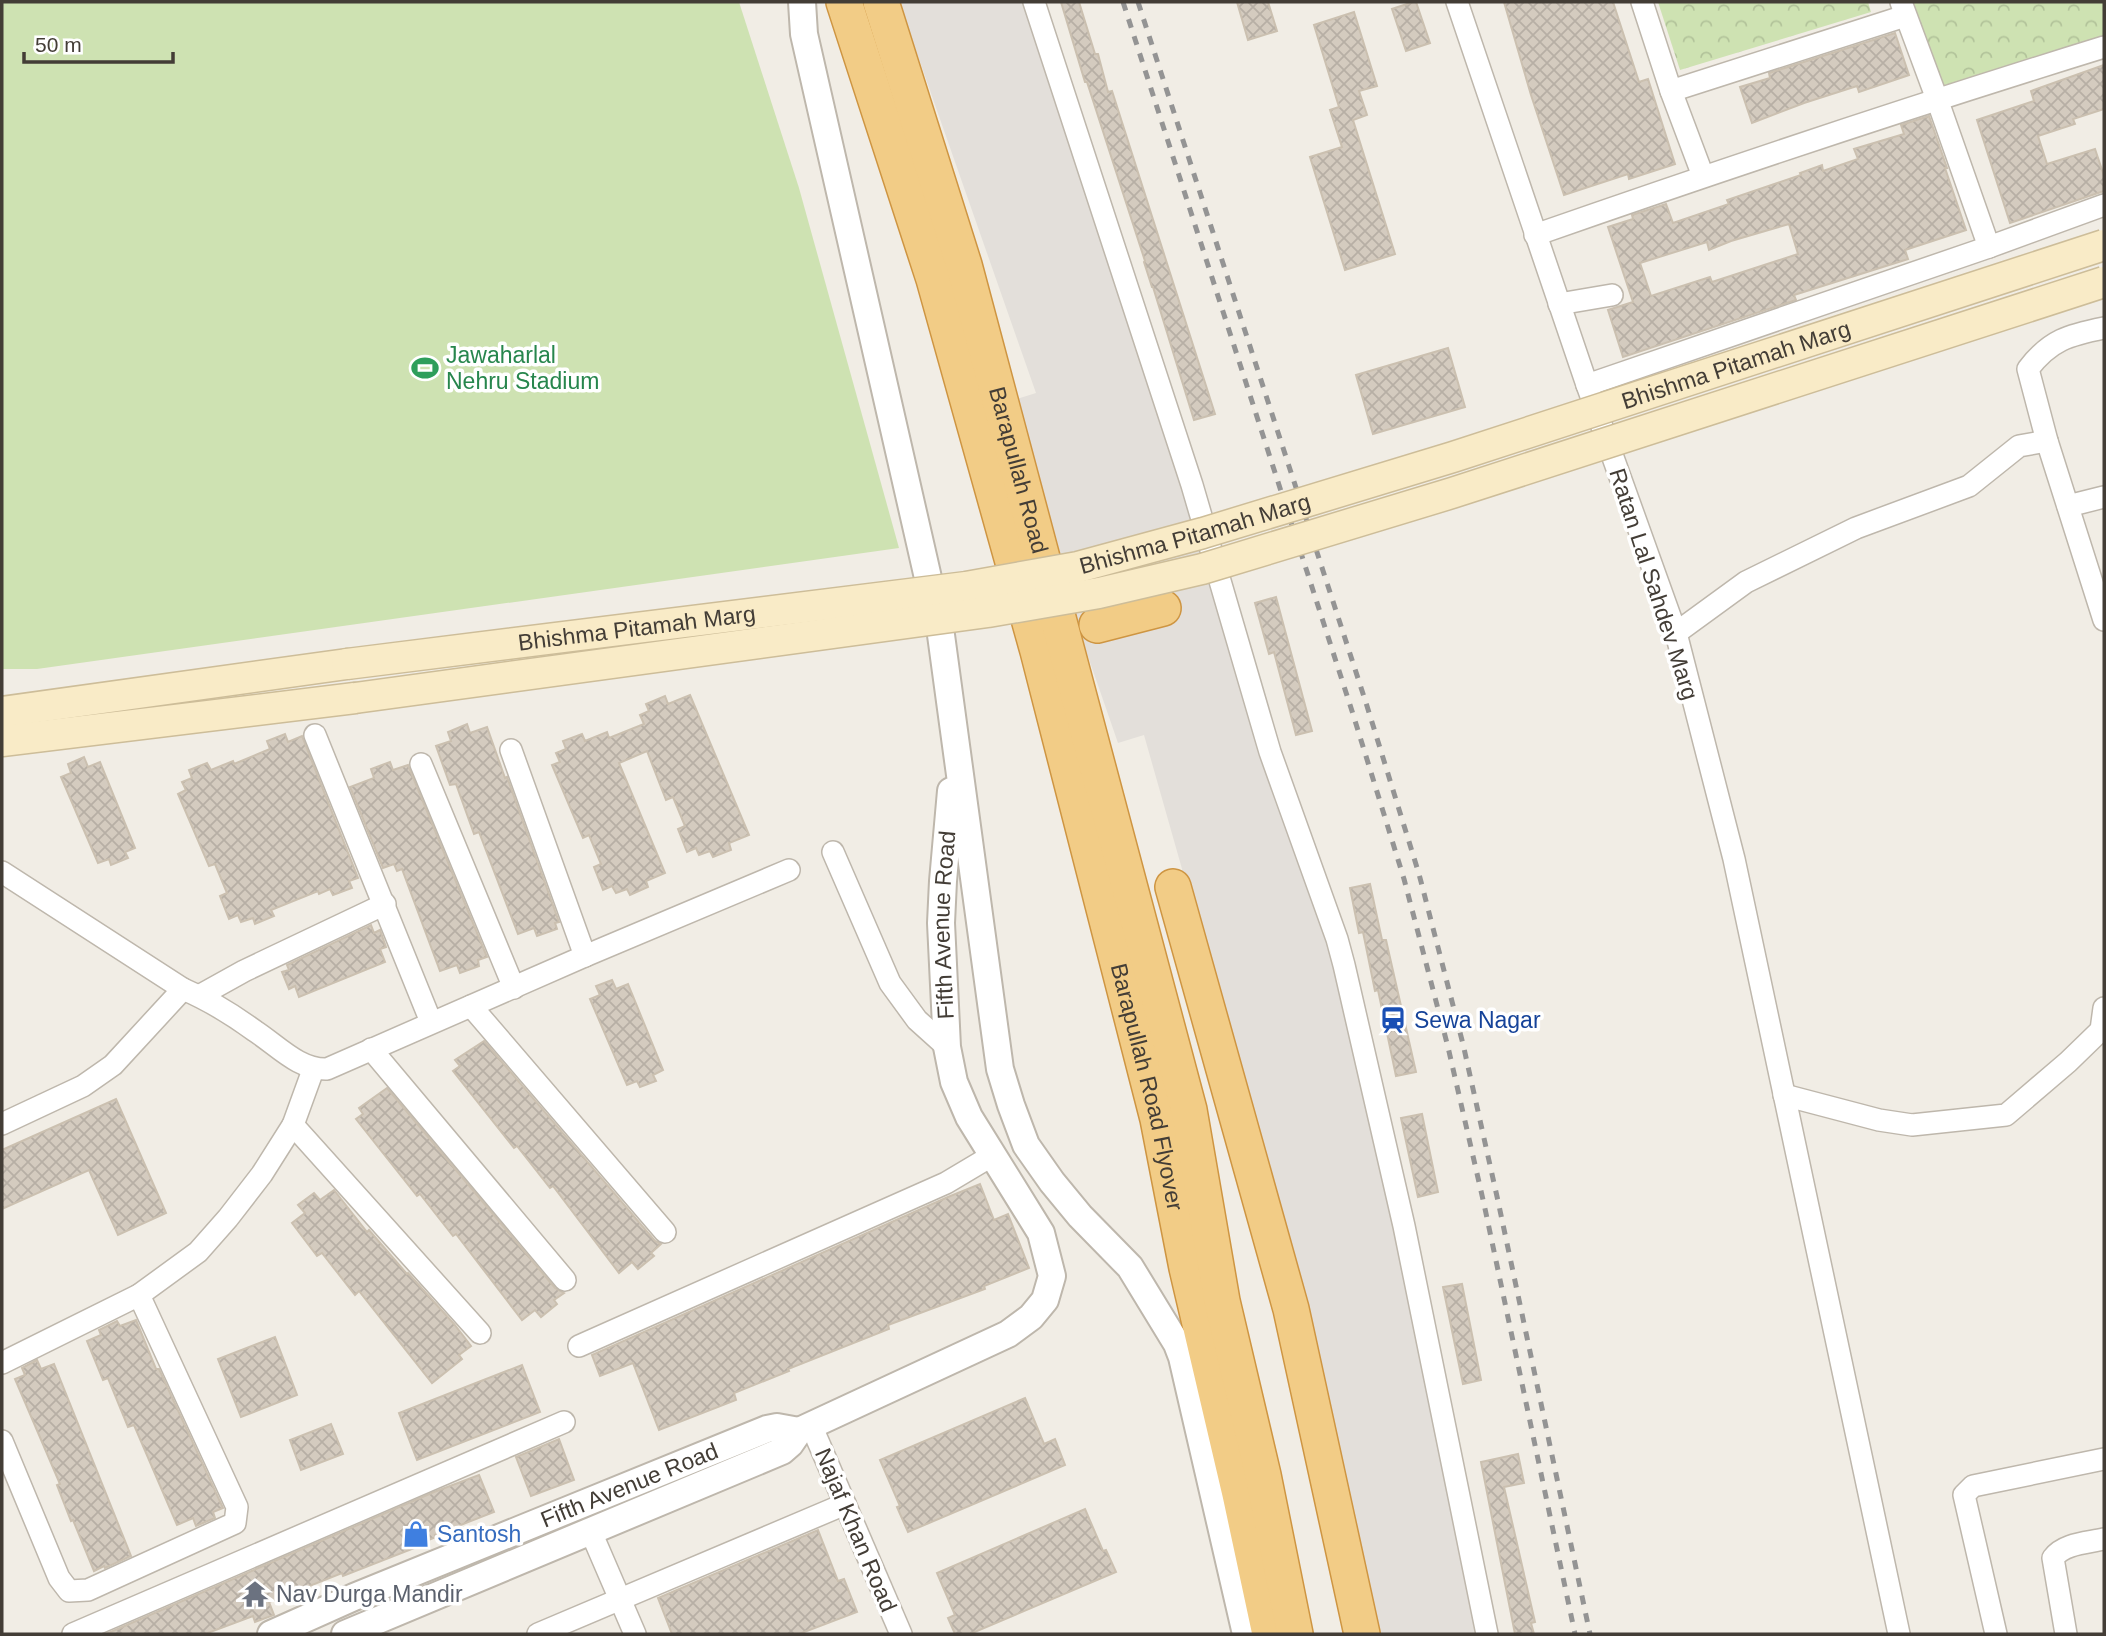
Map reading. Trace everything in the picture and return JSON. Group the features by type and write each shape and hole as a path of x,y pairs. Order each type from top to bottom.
{"highway":[{"name":"Barapullah Road","path":"844,2 934,279 1008,542"},
{"name":"Barapullah Road","path":"881,2 964,265 1144,942"},
{"name":"Barapullah Road Flyover","path":"1008,542 1173,1114 1222,1301 1263,1475 1295,1634"},
{"path":"1097,625 1164,608"},
{"path":"1173,887 1291,1308 1362,1634"},
{"path":"1144,942 1185,932"},
{"name":"Barapullah Road Flyover","path":"1144,942 1167,1027 1187,1268 1270,1634"},
{"path":"1167,1027 1209,1017"}],"main road":[{"name":"Bhishma Pitamah Marg","path":"2,712 347,664 966,587 1078,567 1191,537 1453,457 2104,245"},
{"name":"Bhishma Pitamah Marg","path":"2,741 355,698 988,612 1099,593 1202,569 1452,493 2104,282"}],"street":[{"path":"802,2 804,34 941,635 1000,1069 1026,1144 1080,1216 1129,1267 1177,1344 1246,1634"},
{"path":"1034,2 1192,485 1270,752 1337,939 1404,1226 1488,1634"},
{"name":"Ratan Lal Sahdev Marg","path":"1457,2 1587,385 1676,633 1731,847 1899,1634"},
{"path":"1642,2 1703,176"},
{"path":"1671,91 1903,9 1989,247"},
{"path":"1535,235 1703,176 2104,47"},
{"path":"1587,385 2104,205"},
{"path":"1559,304 1612,295"},
{"path":"2104,328 2054,342 2028,369 2047,441 2104,620"},
{"path":"1676,633 1746,582 1856,528 1969,486 2019,446 2047,441"},
{"path":"2068,506 2104,497"},
{"path":"315,735 431,1022"},
{"name":"Fifth Avenue Road","path":"360,1631 782,1451 805,1428 1008,1334 1031,1317 1045,1300 1052,1276 1041,1233 969,1117 954,1082 947,1047 943,881 955,747"},
{"path":"511,750 585,956"},
{"path":"421,764 514,988"},
{"path":"833,852 890,984 916,1020 947,1047"},
{"path":"2,872 254,1030 301,1063 313,1069 327,1069 789,870"},
{"path":"2,1124 83,1086 113,1065 191,992 243,971 385,904"},
{"path":"471,1006 665,1232"},
{"path":"1784,1096 1879,1120 1912,1125 2006,1115 2101,1030 2104,1008"},
{"path":"371,1049 565,1280"},
{"path":"2,1363 138,1295 198,1252 262,1174 293,1125 313,1069"},
{"path":"293,1125 480,1332"},
{"path":"579,1346 946,1183 993,1155"},
{"path":"2,1441 59,1578 69,1591 88,1590 235,1522 237,1507 138,1295"},
{"path":"73,1634 564,1422"},
{"name":"Fifth Avenue Road","path":"271,1634 354,1597 768,1429 805,1428"},
{"name":"Najaf Khan Road","path":"805,1428 845,1504 901,1634"},
{"path":"1996,1634 1965,1495 1973,1486 2104,1459"},
{"path":"538,1634 845,1504"},
{"path":"591,1532 635,1634"},
{"path":"2066,1634 2053,1558 2056,1553 2071,1546 2104,1539"},
{"path":"354,1597 360,1631"}],"shaded area":[{"path":"899,2 1030,2 1342,969 1491,1634 1377,1634 1291,1253 1144,735 1118,743 1082,639 1056,537 1014,400 1036,393"}],"green space":[{"name":"Jawaharlal Nehru Stadium","path":"2,2 739,2 799,188 899,548 37,669 2,669"},
{"path":"1658,2 1868,2 1871,12 1680,70"},
{"path":"1913,2 2104,2 2104,38 1942,86"}],"building":[{"path":"1061,2 1079,2 1095,54 1098,54 1108,92 1112,91 1215,414 1194,420"},
{"path":"1237,2 1268,2 1277,31 1248,40"},
{"path":"1416,2 1430,43 1406,51 1392,9"},
{"path":"1504,2 1613,2 1639,82 1648,79 1675,164 1629,179 1628,174 1564,195"},
{"path":"1354,12 1377,86 1359,91 1367,115 1353,120 1395,254 1345,270 1310,157 1342,147 1330,110 1339,107 1314,25"},
{"path":"1895,33 1909,75 1859,92 1857,86 1752,123 1740,87 1770,78 1769,73"},
{"path":"2104,65 2104,109 2073,119 2075,124 2038,136 2047,164 2095,149 2104,176 2104,191 2010,223 1977,120 2034,101 2031,91"},
{"path":"1929,116 1966,230 1905,250 1908,259 1794,295 1796,300 1623,357 1608,310 1633,302 1608,227 1633,219 1632,215 1666,204 1673,223 1729,204 1727,200 1801,175 1800,173 1822,165 1823,171 1858,159 1854,149 1904,134 1901,125","holes":["1789,224 1798,254 1712,282 1710,277 1651,296 1640,263 1707,242 1709,250"]},
{"path":"1448,348 1465,407 1373,434 1356,375"},
{"path":"1276,597 1312,731 1296,735 1274,652 1269,654 1255,603"},
{"path":"690,695 749,835 729,843 731,850 713,857 710,851 699,855 696,848 687,852 678,829 685,826 673,797 666,800 647,751 619,763 665,873 646,881 648,887 630,895 627,889 616,893 612,886 603,890 594,867 601,864 589,835 583,838 552,765 560,762 556,753 566,749 563,741 582,734 585,741 607,732 609,738 644,724 640,715 649,711 646,704 665,696 668,704"},
{"path":"467,724 470,733 487,727 559,922 555,923 557,929 537,936 534,928 518,934 479,832 474,834 456,784 450,785 436,746 451,741 448,732"},
{"path":"285,734 288,742 302,736 358,878 349,881 352,888 333,895 330,889 319,894 318,891 271,910 274,916 255,924 253,918 241,922 238,915 229,919 220,896 227,893 215,864 209,866 178,794 186,790 182,782 192,778 189,770 207,763 211,770 233,761 234,764 270,749 267,741"},
{"path":"84,757 88,767 100,762 135,848 125,852 128,858 111,865 109,859 98,863 61,777 71,773 68,764"},
{"path":"390,762 393,770 408,765 487,957 478,960 479,966 460,973 457,965 440,971 402,869 397,871 394,864 383,868 350,787 374,778 371,769"},
{"path":"1370,884 1382,940 1386,940 1416,1072 1396,1076 1378,990 1375,991 1363,932 1359,933 1350,888"},
{"path":"371,925 374,933 380,930 386,947 380,949 385,962 299,997 295,986 289,989 282,972 289,970 287,965"},
{"path":"612,980 616,989 628,984 663,1070 653,1075 656,1081 640,1087 637,1081 627,1085 590,999 600,995 596,986"},
{"path":"484,1041 655,1241 661,1244 651,1253 654,1256 638,1269 632,1262 619,1273 553,1186 550,1188 517,1146 514,1148 453,1071 460,1066 455,1060"},
{"path":"387,1088 555,1288 564,1293 554,1300 557,1304 541,1317 535,1310 522,1320 456,1234 453,1236 420,1194 417,1196 356,1119 363,1114 359,1108"},
{"path":"116,1099 166,1213 118,1235 89,1170 2,1209 2,1150"},
{"path":"1422,1114 1438,1192 1418,1197 1401,1118"},
{"path":"980,1184 994,1220 1008,1214 1029,1268 984,1286 985,1289 888,1325 889,1329 734,1393 736,1400 659,1430 633,1363 600,1376 592,1355"},
{"path":"334,1190 367,1232 369,1230 471,1346 459,1355 462,1359 432,1383 359,1291 355,1295 322,1253 317,1256 292,1223 305,1213 298,1205 314,1193 320,1200"},
{"path":"1462,1284 1481,1380 1463,1384 1443,1287"},
{"path":"136,1320 156,1369 159,1369 223,1508 213,1512 215,1518 196,1526 193,1518 177,1525 134,1425 128,1427 108,1378 103,1380 87,1341 101,1335 99,1330 117,1321 120,1326"},
{"path":"275,1337 297,1395 241,1417 218,1359"},
{"path":"37,1360 41,1369 54,1364 131,1556 105,1568 104,1566 94,1571 73,1520 71,1521 57,1485 60,1484 15,1379 25,1375 22,1368"},
{"path":"522,1365 540,1412 417,1460 399,1413"},
{"path":"1025,1398 1044,1444 1055,1439 1065,1465 908,1532 880,1460"},
{"path":"331,1424 343,1454 301,1470 290,1440"},
{"path":"559,1439 574,1480 531,1496 516,1457"},
{"path":"1518,1454 1524,1483 1504,1487 1535,1622 1531,1623 1534,1634 1515,1634 1481,1462"},
{"path":"479,1475 494,1512 435,1535 436,1537 416,1545 417,1547 269,1602 274,1615 255,1622 253,1616 205,1634 106,1634 434,1492"},
{"path":"1085,1509 1103,1551 1106,1550 1116,1572 970,1634 955,1634 948,1618 955,1615 937,1573"},
{"path":"818,1530 838,1581 844,1579 857,1612 799,1634 672,1634 658,1598"}],"railway":[{"path":"1123,2 1404,879 1448,1047 1484,1204 1575,1634"},
{"path":"1138,2 1419,874 1463,1044 1590,1634"}],"place":[{"name":"Jawaharlal Nehru Stadium","path":"425,368"},
{"name":"Sewa Nagar","path":"1393,1020"},
{"name":"Santosh","path":"416,1534"},
{"name":"Nav Durga Mandir","path":"255,1594"}]}
